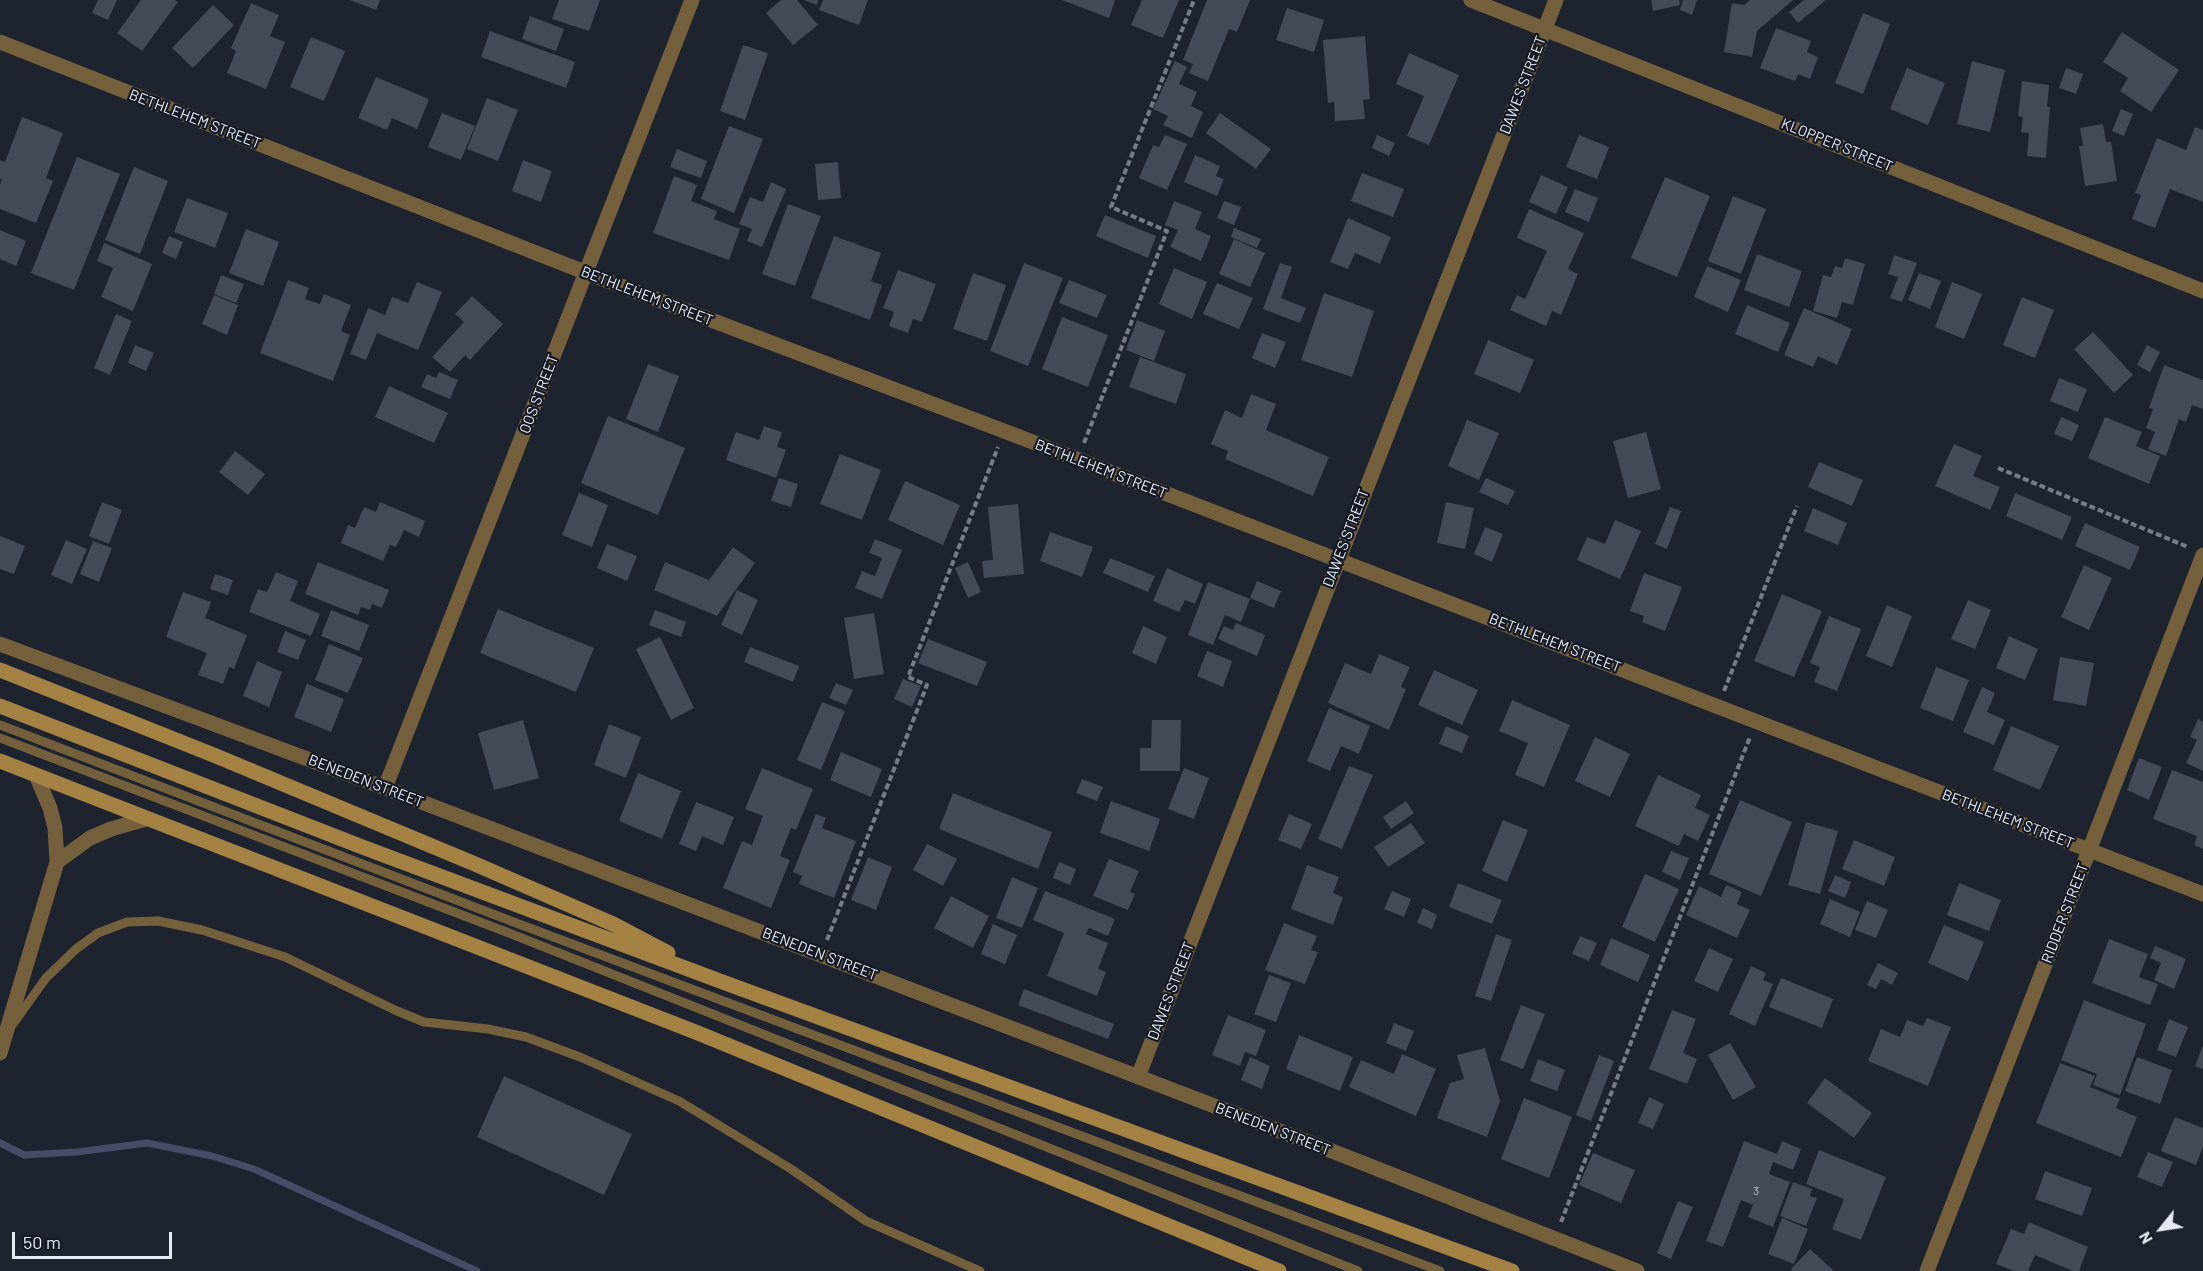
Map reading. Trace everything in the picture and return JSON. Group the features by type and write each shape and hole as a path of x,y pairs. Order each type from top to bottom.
{"main road":[{"path":"0,670 227,760 475,864 613,924 728,984"},
{"path":"0,706 376,852 728,984 1512,1271"},
{"path":"0,761 698,1033 1279,1271"}],"street":[{"name":"OOS STREET","path":"385,788 692,0"},
{"name":"KLOPPER STREET","path":"1470,0 2203,291"},
{"name":"DAWES STREET","path":"1138,1077 1556,0"},
{"name":"BETHLEHEM STREET","path":"0,42 587,273 1004,431 2203,894"},
{"name":"RIDDER STREET","path":"1927,1271 2090,850 2198,552"},
{"name":"BENEDEN STREET","path":"0,644 385,788 1637,1271"},
{"path":"0,1053 57,862 55,828 50,808 36,775"},
{"path":"57,862 90,838 146,819"}],"lane":[{"path":"0,725 1440,1271"},
{"path":"0,738 520,938 1359,1271"},
{"path":"6,1032 46,978 76,949 98,933 127,922 158,921 202,930 285,957 424,1022 488,1029 526,1037 580,1057 679,1101 791,1169 866,1221 980,1271"}],"path":[{"path":"1077,460 1167,231 1111,207 1194,0"},
{"path":"821,955 927,685 908,677 1004,431"},
{"path":"1998,468 2198,552"},
{"path":"1718,706 1797,506"},
{"path":"1554,1239 1756,722"}],"building":[{"path":"98,0 117,0 108,20 92,13"},
{"path":"141,0 175,0 178,2 142,51 117,33"},
{"path":"350,0 380,0 376,10"},
{"path":"559,0 600,0 589,31 552,19"},
{"path":"781,0 797,0 818,25 793,45 766,13"},
{"path":"804,0 818,0 817,5"},
{"path":"823,0 868,0 859,25 819,10"},
{"path":"1062,0 1115,0 1109,18"},
{"path":"1142,0 1179,0 1163,38 1131,25"},
{"path":"1207,0 1250,0 1237,32 1229,29 1208,81 1189,73 1193,64 1183,60"},
{"path":"1651,0 1679,0 1680,5 1653,11"},
{"path":"1683,0 1697,0 1692,15 1680,10"},
{"path":"1750,0 1793,0 1757,31 1752,57 1724,52 1732,3 1744,5"},
{"path":"1804,0 1826,0 1798,23 1789,12"},
{"path":"251,3 279,15 270,36 285,42 266,89 227,73 236,51 231,48"},
{"path":"213,5 234,25 193,68 172,48"},
{"path":"1287,8 1324,20 1314,52 1276,40"},
{"path":"1863,13 1890,24 1863,94 1835,83"},
{"path":"530,16 564,29 556,51 522,39"},
{"path":"1776,28 1811,41 1807,52 1818,57 1810,79 1798,74 1795,81 1760,68"},
{"path":"490,31 575,62 566,88 481,57"},
{"path":"2122,32 2179,70 2151,112 2120,91 2128,78 2103,62"},
{"path":"1365,36 1370,99 1363,100 1365,119 1335,121 1334,102 1328,103 1323,40"},
{"path":"311,37 345,51 324,101 290,87"},
{"path":"743,45 768,53 745,120 720,111"},
{"path":"1409,53 1459,75 1429,145 1407,136 1424,96 1396,84"},
{"path":"1175,61 1187,67 1179,84 1197,92 1191,106 1203,112 1192,138 1163,125 1168,116 1153,109"},
{"path":"1972,61 2005,70 1990,132 1957,124"},
{"path":"1907,68 1945,83 1928,125 1890,109"},
{"path":"2066,68 2083,74 2076,94 2059,88"},
{"path":"376,77 429,99 417,129 392,118 387,130 358,118"},
{"path":"2022,81 2049,85 2047,107 2050,107 2046,158 2027,156 2029,133 2021,132 2023,117 2018,116"},
{"path":"487,98 518,110 498,161 467,149"},
{"path":"2121,109 2133,114 2124,136 2112,131"},
{"path":"442,113 475,126 461,160 428,147"},
{"path":"1220,113 1271,149 1256,169 1206,133"},
{"path":"22,117 63,133 46,178 53,181 36,223 0,209 2,179 0,179 0,160 5,162"},
{"path":"2103,124 2106,142 2111,142 2117,181 2085,186 2079,146 2083,146 2080,128"},
{"path":"729,126 763,139 734,213 701,199"},
{"path":"2195,127 2203,130 2203,202 2170,189 2155,228 2132,219 2141,195 2135,193 2157,138 2186,150"},
{"path":"1165,135 1187,144 1167,190 1139,178 1153,145 1159,147"},
{"path":"1377,135 1395,143 1389,156 1372,148"},
{"path":"1579,135 1609,147 1597,179 1566,167"},
{"path":"677,149 707,161 701,178 670,167"},
{"path":"1195,155 1220,166 1216,176 1224,179 1217,196 1184,182"},
{"path":"77,157 120,174 74,290 31,273"},
{"path":"523,160 552,171 541,202 512,191"},
{"path":"838,162 841,198 818,200 815,164"},
{"path":"134,167 168,181 140,254 105,240"},
{"path":"1362,173 1404,189 1393,217 1351,201"},
{"path":"1541,175 1568,187 1556,214 1529,202"},
{"path":"674,176 697,185 691,201 717,211 714,219 740,229 729,260 653,233"},
{"path":"1665,177 1710,196 1677,277 1631,258"},
{"path":"771,182 786,189 762,247 747,241 752,229 739,224 750,197 763,202"},
{"path":"1575,189 1598,198 1589,222 1565,212"},
{"path":"1733,196 1766,209 1741,274 1708,261"},
{"path":"187,198 228,213 215,248 174,232"},
{"path":"1174,201 1202,212 1195,229 1211,236 1201,261 1170,247 1178,230 1165,225"},
{"path":"1224,201 1241,207 1234,225 1217,218"},
{"path":"788,204 821,216 795,286 762,274"},
{"path":"1529,209 1584,233 1568,269 1578,274 1561,315 1552,311 1546,326 1510,310 1517,295 1525,299 1547,251 1517,238"},
{"path":"1105,215 1156,236 1148,258 1096,236"},
{"path":"1348,218 1391,237 1380,264 1355,253 1348,269 1330,262"},
{"path":"1234,228 1261,239 1257,248 1231,237"},
{"path":"246,229 279,242 263,286 229,273"},
{"path":"0,230 26,241 16,266 0,259"},
{"path":"169,236 183,242 176,259 162,253"},
{"path":"834,236 881,253 871,281 882,285 870,320 811,298"},
{"path":"1234,239 1265,253 1250,287 1219,274"},
{"path":"104,243 152,264 133,311 101,297 113,268 97,261"},
{"path":"1757,254 1802,271 1789,307 1744,290"},
{"path":"1894,255 1917,263 1902,302 1890,298 1898,277 1888,274"},
{"path":"1845,258 1865,264 1853,305 1842,302 1837,318 1813,311 1823,275 1831,277 1835,266 1842,268"},
{"path":"1024,263 1063,278 1028,366 990,351"},
{"path":"1280,263 1292,267 1281,298 1306,308 1300,323 1263,309"},
{"path":"1707,266 1741,280 1728,312 1694,297"},
{"path":"1174,268 1207,282 1192,319 1159,304"},
{"path":"898,270 936,284 922,322 913,319 908,333 889,326 894,312 883,308"},
{"path":"973,273 1006,285 987,341 953,329"},
{"path":"1919,273 1941,281 1930,309 1908,300"},
{"path":"221,275 244,284 236,303 214,294"},
{"path":"288,280 309,288 305,299 320,304 324,294 351,305 341,331 350,335 333,381 260,353"},
{"path":"1069,280 1107,295 1097,318 1059,303"},
{"path":"417,282 442,292 418,350 377,333 366,360 350,354 368,308 385,315 392,297 408,303"},
{"path":"1952,282 1982,294 1964,339 1935,327"},
{"path":"1217,283 1253,298 1239,329 1203,314"},
{"path":"1324,293 1374,311 1352,377 1301,360"},
{"path":"214,295 238,305 227,335 202,324"},
{"path":"472,296 503,324 470,360 465,355 450,372 432,357 464,322 455,314"},
{"path":"2022,297 2054,310 2035,358 2003,345"},
{"path":"1747,305 1790,323 1778,352 1735,334"},
{"path":"1804,308 1852,329 1837,365 1818,356 1813,367 1784,355"},
{"path":"116,314 132,321 110,375 94,368"},
{"path":"1062,317 1108,335 1088,387 1042,369"},
{"path":"1137,320 1165,331 1154,361 1126,350"},
{"path":"2093,332 2133,375 2114,393 2074,349"},
{"path":"1262,333 1286,342 1275,368 1252,358"},
{"path":"1488,340 1534,360 1520,393 1474,374"},
{"path":"135,345 154,353 146,371 128,363"},
{"path":"2147,345 2160,352 2150,372 2137,365"},
{"path":"1140,357 1186,374 1176,404 1129,387"},
{"path":"648,364 679,376 658,432 626,419"},
{"path":"2164,365 2203,380 2203,409 2192,405 2186,422 2179,419 2166,456 2148,449 2155,432 2146,428 2153,409 2149,408"},
{"path":"439,372 458,380 450,399 421,387 427,374 436,378"},
{"path":"2059,378 2087,389 2078,412 2050,401"},
{"path":"389,386 448,413 434,443 375,417"},
{"path":"1251,394 1276,404 1266,430 1329,457 1313,496 1225,459 1228,451 1211,444 1225,410 1242,418"},
{"path":"608,416 685,448 658,515 581,483"},
{"path":"2061,417 2079,425 2072,441 2054,434"},
{"path":"2105,417 2142,432 2136,446 2160,456 2149,484 2088,458"},
{"path":"1467,420 1499,433 1479,480 1448,466"},
{"path":"764,426 782,432 777,447 786,450 776,478 726,460 736,432 759,440"},
{"path":"1646,432 1661,489 1628,498 1613,441"},
{"path":"1954,444 1982,456 1973,476 2000,487 1990,510 1935,486"},
{"path":"235,451 265,474 248,495 219,472"},
{"path":"840,454 881,470 862,520 820,504"},
{"path":"1819,462 1863,480 1852,506 1808,487"},
{"path":"779,478 798,484 791,507 771,501"},
{"path":"1486,478 1515,491 1508,505 1479,492"},
{"path":"905,481 960,505 943,545 888,520"},
{"path":"579,493 608,505 592,547 562,535"},
{"path":"2015,493 2072,517 2062,540 2006,516"},
{"path":"102,502 122,510 109,544 89,536"},
{"path":"380,502 425,521 419,537 404,530 396,547 390,545 383,561 341,543 348,525 355,528 364,507 376,512"},
{"path":"1446,502 1474,508 1465,549 1437,543"},
{"path":"1018,504 1024,574 984,578 982,561 993,560 988,507"},
{"path":"1670,507 1681,511 1667,549 1655,544"},
{"path":"1813,508 1847,523 1838,545 1804,531"},
{"path":"1615,520 1641,531 1620,579 1577,560 1587,537 1605,544"},
{"path":"2085,523 2140,547 2130,570 2075,546"},
{"path":"1485,527 1503,534 1492,562 1474,554"},
{"path":"1050,532 1093,547 1082,577 1040,561"},
{"path":"0,536 25,546 14,574 0,569"},
{"path":"875,539 902,550 882,599 855,588 862,571 875,576 882,558 869,553"},
{"path":"66,540 87,549 72,584 51,575"},
{"path":"93,541 112,548 99,582 80,574"},
{"path":"607,544 637,556 627,581 597,568"},
{"path":"733,547 755,563 717,616 654,590 665,562 709,580"},
{"path":"1110,558 1155,576 1148,592 1103,573"},
{"path":"318,562 389,590 382,608 372,604 370,610 361,607 358,615 305,594"},
{"path":"968,562 981,592 968,598 955,568"},
{"path":"2084,565 2112,578 2089,630 2061,617"},
{"path":"1167,568 1203,584 1195,604 1185,600 1179,612 1153,601"},
{"path":"276,572 298,581 290,601 320,614 311,636 249,612 258,589 267,592"},
{"path":"1644,573 1682,587 1665,631 1642,622 1644,616 1630,611"},
{"path":"215,574 233,580 228,595 210,589"},
{"path":"1257,581 1281,591 1274,608 1250,598"},
{"path":"1208,582 1250,599 1241,622 1225,615 1213,645 1188,635"},
{"path":"737,590 758,600 742,635 721,625"},
{"path":"183,592 211,602 205,618 247,635 234,669 229,667 223,684 198,675 207,653 166,637"},
{"path":"1782,594 1822,611 1794,677 1754,661"},
{"path":"1968,600 1991,610 1975,649 1951,639"},
{"path":"1887,605 1912,616 1892,667 1866,656"},
{"path":"498,609 594,648 576,692 480,653"},
{"path":"331,610 369,625 359,651 321,636"},
{"path":"655,610 686,622 681,637 649,625"},
{"path":"874,613 884,674 854,679 844,618"},
{"path":"1829,616 1861,629 1837,691 1814,682 1820,667 1810,663"},
{"path":"1236,623 1265,635 1257,656 1218,639 1224,626 1233,630"},
{"path":"1143,626 1167,637 1156,664 1132,653"},
{"path":"285,631 306,640 298,660 277,652"},
{"path":"2009,636 2038,649 2025,680 1996,668"},
{"path":"660,637 694,708 671,720 636,649"},
{"path":"928,639 987,662 977,686 918,663"},
{"path":"329,644 363,658 348,693 315,680"},
{"path":"750,647 799,666 793,682 744,662"},
{"path":"1207,651 1232,661 1223,687 1197,676"},
{"path":"1379,654 1410,667 1401,687 1406,689 1389,730 1328,703 1345,663 1371,674"},
{"path":"2060,657 2094,663 2086,706 2053,700"},
{"path":"257,661 282,672 269,707 243,696"},
{"path":"1936,667 1969,680 1953,721 1920,708"},
{"path":"1434,670 1478,690 1462,725 1418,705"},
{"path":"903,679 921,686 912,707 894,699"},
{"path":"836,683 853,690 846,705 829,698"},
{"path":"307,684 344,699 331,732 294,717"},
{"path":"1982,687 1995,693 1987,712 2005,720 1994,745 1963,732"},
{"path":"1512,700 1570,725 1544,787 1515,775 1528,743 1499,731"},
{"path":"822,702 845,711 821,770 797,760"},
{"path":"1329,708 1370,726 1359,754 1341,746 1330,771 1307,761"},
{"path":"2198,719 2203,722 2203,771 2186,763 2197,740 2190,737"},
{"path":"523,720 539,778 494,790 478,733"},
{"path":"1152,720 1181,720 1180,771 1140,771 1140,748 1151,748"},
{"path":"609,724 641,737 626,778 594,765"},
{"path":"1446,726 1469,736 1462,753 1439,744"},
{"path":"2011,726 2059,746 2040,790 1993,770"},
{"path":"1595,737 1630,754 1610,797 1575,781"},
{"path":"841,752 882,769 871,797 830,780"},
{"path":"2139,758 2162,767 2149,800 2127,790"},
{"path":"1349,766 1373,775 1342,849 1318,839"},
{"path":"762,768 813,789 796,830 791,828 780,856 790,860 771,908 723,888 742,841 752,845 763,816 745,809"},
{"path":"1184,768 1209,778 1194,819 1168,809"},
{"path":"2172,770 2203,782 2203,849 2194,845 2197,836 2153,819"},
{"path":"638,773 681,791 662,839 619,821"},
{"path":"1658,775 1701,795 1695,808 1710,815 1698,841 1684,834 1679,846 1635,826"},
{"path":"1082,779 1103,787 1097,801 1076,793"},
{"path":"953,793 1052,832 1038,869 939,829"},
{"path":"1740,800 1792,822 1761,896 1709,874"},
{"path":"1111,801 1160,819 1149,851 1100,833"},
{"path":"1406,801 1414,813 1391,829 1383,817"},
{"path":"696,802 734,817 723,845 702,836 696,851 679,844"},
{"path":"816,814 826,818 822,828 856,841 834,898 799,884 802,876 793,872"},
{"path":"1289,814 1312,824 1301,849 1278,840"},
{"path":"1503,820 1528,830 1507,882 1482,871"},
{"path":"1806,822 1838,831 1820,894 1788,885"},
{"path":"1411,823 1425,843 1388,867 1374,847"},
{"path":"1854,840 1895,857 1884,886 1842,869"},
{"path":"927,844 957,859 943,886 913,870"},
{"path":"1671,851 1689,858 1680,880 1662,872"},
{"path":"868,857 892,867 876,910 851,900"},
{"path":"1109,859 1139,871 1130,892 1135,894 1128,910 1093,896"},
{"path":"1059,862 1076,869 1070,885 1053,878"},
{"path":"1307,865 1339,877 1333,893 1343,897 1333,925 1291,909"},
{"path":"1645,874 1679,889 1655,942 1622,927"},
{"path":"1835,875 1851,882 1845,898 1828,891"},
{"path":"1012,877 1038,888 1022,928 996,918"},
{"path":"1458,883 1502,900 1492,924 1449,907"},
{"path":"1959,883 2001,900 1989,931 1947,915"},
{"path":"1726,885 1742,892 1737,904 1750,910 1737,938 1686,915 1699,886 1721,897"},
{"path":"1045,891 1115,919 1108,936 1089,928 1086,934 1108,943 1098,969 1106,972 1097,996 1047,976 1064,933 1033,920"},
{"path":"1392,891 1411,899 1404,917 1384,909"},
{"path":"951,896 989,916 973,948 934,928"},
{"path":"1830,899 1860,912 1850,937 1820,924"},
{"path":"1867,901 1888,910 1876,938 1855,930"},
{"path":"1423,908 1437,915 1432,929 1417,923"},
{"path":"1284,923 1317,936 1311,950 1318,952 1305,984 1265,970"},
{"path":"993,924 1017,935 1005,964 981,954"},
{"path":"1944,925 1984,942 1968,981 1928,963"},
{"path":"1496,934 1512,940 1491,1001 1475,996"},
{"path":"1580,936 1597,943 1589,961 1572,954"},
{"path":"1611,938 1650,955 1638,982 1600,965"},
{"path":"2109,939 2148,954 2139,977 2158,984 2150,1005 2092,983"},
{"path":"2155,946 2186,959 2174,989 2154,980 2161,963 2150,958"},
{"path":"1709,948 1733,959 1718,992 1694,981"},
{"path":"1878,963 1898,973 1892,985 1881,979 1876,989 1867,985"},
{"path":"1751,966 1766,973 1763,980 1773,984 1755,1026 1729,1014"},
{"path":"1269,975 1291,983 1276,1022 1254,1014"},
{"path":"1781,978 1833,999 1822,1028 1769,1007"},
{"path":"1024,989 1114,1024 1108,1039 1018,1005"},
{"path":"2084,1000 2146,1024 2120,1095 2093,1085 2097,1074 2061,1060"},
{"path":"1521,1005 1545,1014 1523,1069 1500,1060"},
{"path":"1672,1010 1696,1019 1683,1053 1697,1059 1687,1084 1649,1069"},
{"path":"1228,1015 1266,1030 1256,1056 1245,1052 1240,1066 1212,1055"},
{"path":"1927,1018 1951,1027 1928,1086 1868,1061 1881,1029 1900,1037 1907,1020 1923,1026"},
{"path":"2169,1019 2188,1027 2176,1057 2157,1050"},
{"path":"1394,1023 1414,1031 1406,1051 1386,1043"},
{"path":"1299,1035 1353,1057 1340,1091 1286,1069"},
{"path":"1730,1043 1756,1087 1733,1100 1708,1055"},
{"path":"2203,1045 2203,1069 2195,1066"},
{"path":"1485,1048 1500,1101 1487,1137 1437,1118 1450,1083 1464,1079 1457,1055"},
{"path":"1402,1054 1436,1069 1416,1116 1349,1087 1361,1060 1394,1074"},
{"path":"1599,1055 1614,1061 1591,1121 1576,1115"},
{"path":"1250,1057 1270,1066 1262,1089 1241,1080"},
{"path":"2137,1057 2172,1070 2160,1104 2125,1091"},
{"path":"1538,1059 1565,1070 1557,1091 1530,1081"},
{"path":"2060,1063 2095,1076 2090,1087 2120,1099 2116,1108 2137,1117 2121,1157 2036,1123"},
{"path":"504,1076 632,1134 604,1195 477,1137"},
{"path":"1825,1078 1872,1113 1854,1138 1807,1103"},
{"path":"1649,1097 1664,1104 1653,1129 1638,1123"},
{"path":"1524,1098 1572,1117 1549,1178 1501,1159"},
{"path":"2175,1117 2203,1128 2203,1146 2196,1165 2161,1151"},
{"path":"1744,1141 1777,1154 1782,1141 1801,1149 1793,1170 1773,1162 1769,1174 1790,1182 1773,1227 1748,1217 1753,1205 1741,1200 1723,1247 1706,1241"},
{"path":"1819,1150 1886,1177 1861,1240 1832,1229 1844,1199 1806,1184"},
{"path":"2148,1152 2173,1162 2162,1187 2137,1177"},
{"path":"1593,1153 1635,1170 1621,1203 1579,1185"},
{"path":"2045,1171 2092,1188 2082,1216 2035,1199"},
{"path":"1793,1182 1812,1189 1810,1196 1817,1198 1806,1226 1780,1216"},
{"path":"1678,1201 1693,1207 1671,1259 1657,1253"},
{"path":"1782,1218 1808,1229 1794,1264 1768,1254"},
{"path":"2029,1222 2088,1247 2079,1271 2073,1271 2035,1255 2028,1271 2014,1271 1996,1264 2011,1229 2024,1234"},
{"path":"1810,1249 1834,1271 1793,1271 1791,1269"}],"waterway":[{"path":"0,1143 24,1155 77,1152 147,1143 212,1156 254,1169 477,1271"}]}
